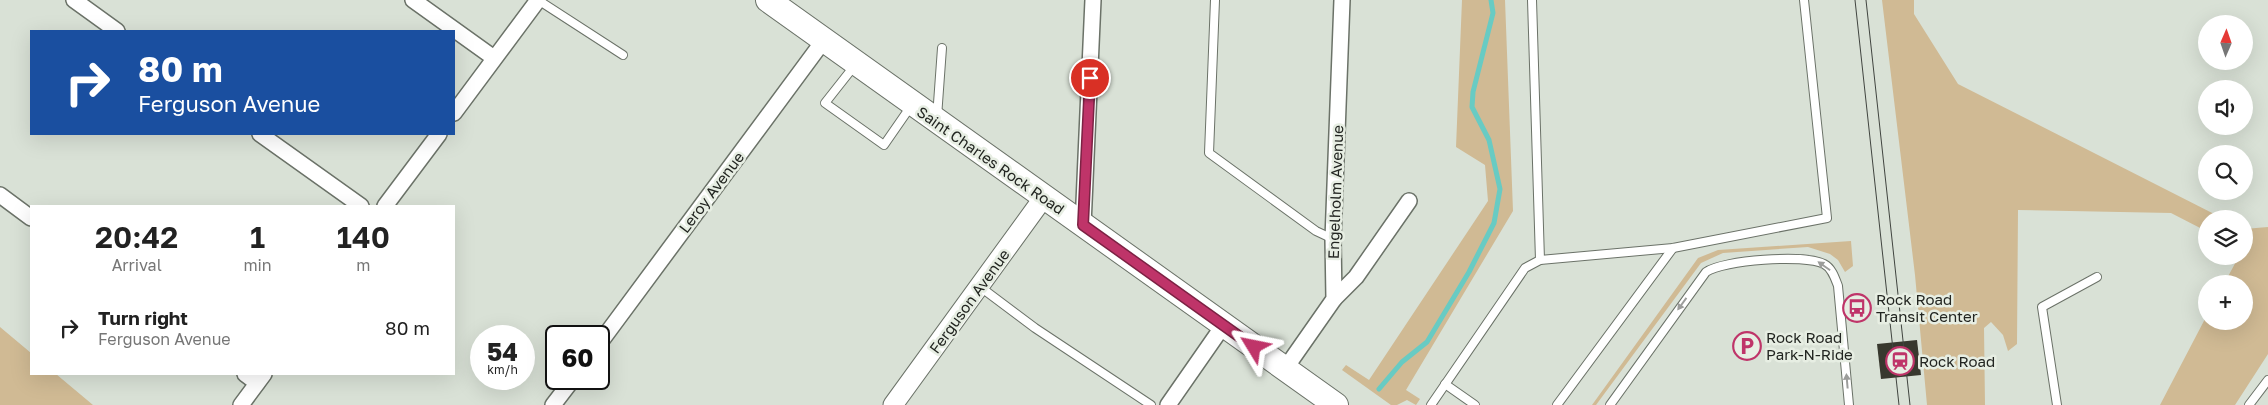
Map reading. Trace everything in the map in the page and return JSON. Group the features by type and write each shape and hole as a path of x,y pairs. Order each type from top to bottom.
{"main road":[{"name":"Saint Charles Rock Road","path":"768,0 1336,405"}],"street":[{"path":"74,0 116,30"},
{"path":"413,0 455,30"},
{"path":"455,112 538,0"},
{"path":"1083,225 1093,0"},
{"name":"Engelholm Avenue","path":"1334,299 1333,239 1342,0"},
{"path":"455,30 494,58"},
{"name":"Leroy Avenue","path":"610,329 824,40"},
{"path":"261,135 360,205"},
{"path":"386,205 438,135"},
{"path":"0,195 30,217"},
{"name":"Ferguson Avenue","path":"893,405 1044,197"},
{"path":"1285,369 1334,299 1356,277 1408,201"},
{"path":"1168,405 1223,326"},
{"path":"241,405 260,378"},
{"path":"553,405 565,390"}],"lane":[{"path":"538,0 623,55"},
{"path":"1215,0 1209,153 1316,231 1333,239"},
{"path":"1532,0 1540,260"},
{"path":"1431,405 1525,268 1540,260 1673,248 1827,218 1804,0"},
{"path":"937,121 942,48"},
{"path":"856,63 826,103 884,145 912,104"},
{"path":"1557,405 1673,248"},
{"path":"1610,405 1706,272 1714,266 1724,264 1801,259 1826,265 1838,286 1849,405"},
{"path":"2057,405 2042,307 2097,277"},
{"path":"979,286 1035,328 1151,405"},
{"path":"2249,405 2268,380"},
{"path":"1445,384 1475,405"}],"shaded area":[{"path":"1462,0 1505,0 1513,211 1406,390 1420,399 1416,405 1407,400 1397,405 1391,405 1342,370 1346,365 1369,380 1488,201 1485,165 1456,147"},
{"path":"1882,0 1914,0 1914,14 1958,84 2206,210 2198,210 2198,227 2171,213 2018,210 2017,344 2008,351 2003,335 1991,322 1984,328 1985,405 1927,405 1915,275"},
{"path":"2268,227 2268,354 2235,405 2160,405 2199,330 2253,330 2253,275 2229,275 2234,265 2253,265 2253,228"},
{"path":"1851,241 1853,266 1845,272 1838,260 1830,254 1808,247 1723,253 1701,263 1596,405 1592,405 1698,258 1718,250"},
{"path":"0,327 30,352 30,375 57,375 93,405 0,405"}],"building":[{"path":"1917,340 1921,375 1881,379 1877,344"}],"waterway":[{"path":"1379,389 1402,362 1427,342 1469,272 1494,223 1500,189 1489,140 1472,107 1473,92 1493,13 1491,0"}],"tram line":[{"path":"1855,0 1899,405"},
{"path":"1866,0 1910,405"}],"place":[{"name":"Rock Road Transit Center","path":"1857,308"},
{"name":"Rock Road Park-N-Ride","path":"1747,346"},
{"name":"Rock Road","path":"1900,361"}],"route":[{"path":"1090,78 1083,225 1254,347"}]}
